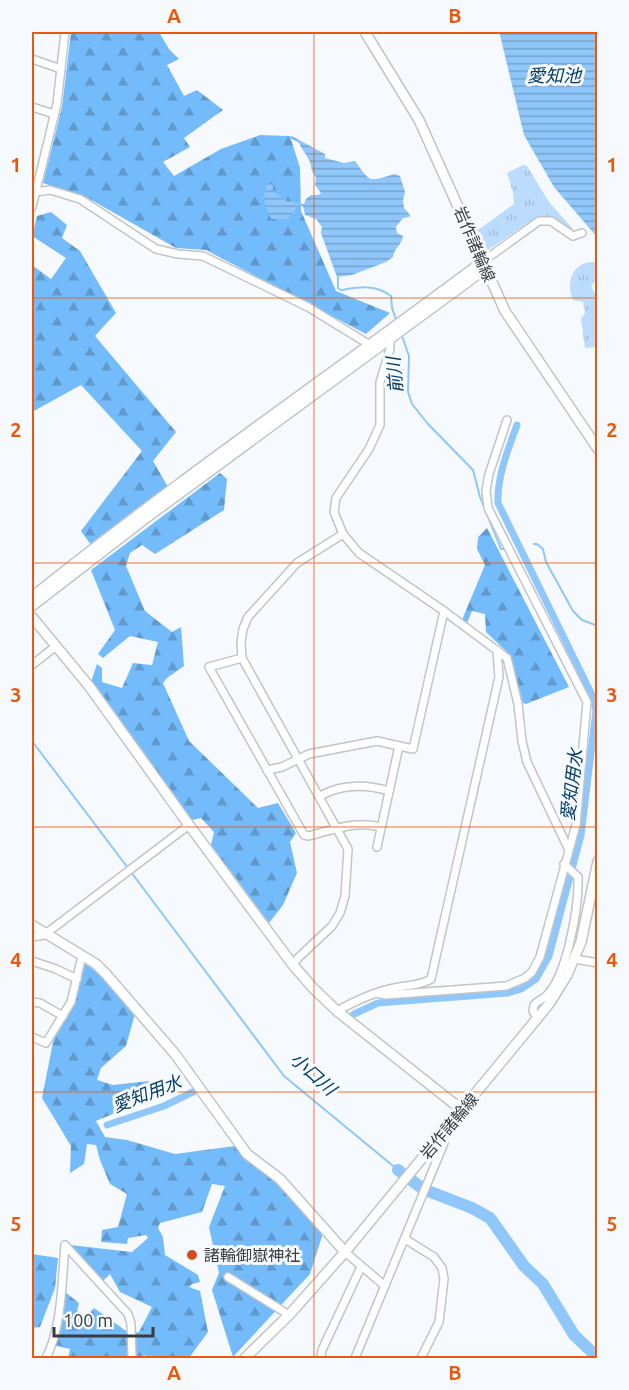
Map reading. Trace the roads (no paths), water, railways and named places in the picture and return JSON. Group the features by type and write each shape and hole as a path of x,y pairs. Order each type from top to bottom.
{"street":[{"path":"32,207 54,114 65,32"},
{"name":"岩作諸輪線","path":"365,32 419,120 505,311 597,449"},
{"path":"32,59 61,69"},
{"path":"32,107 54,114"},
{"path":"36,192 50,190 80,199 156,249 203,256 308,307 370,345"},
{"path":"32,606 156,511 390,340 539,221 551,221 573,236 582,233"},
{"path":"32,597 207,463 484,266"},
{"path":"390,340 390,349 380,382 381,416 377,435 336,498 334,512 343,534 359,553 444,611 507,658 518,704 527,762 568,848"},
{"path":"376,993 386,995 506,986 525,978 532,972 540,957 576,825 587,702 488,508 486,490 489,474 507,420"},
{"path":"293,965 333,927 344,904 348,849 339,829 242,658 241,642 248,617 297,563 343,534"},
{"path":"267,770 282,767 309,754 377,741 413,749 444,611"},
{"path":"32,617 89,686 189,825 293,965 313,988 337,1011 462,1110"},
{"path":"32,665 56,646"},
{"path":"337,1011 356,1000 376,993 425,983 430,979 499,677 497,650"},
{"path":"242,658 209,667 304,835 361,824 381,827"},
{"path":"377,846 399,746"},
{"path":"320,796 342,787 353,786 389,791"},
{"path":"32,937 44,935 189,825"},
{"name":"岩作諸輪線","path":"245,1359 290,1315 345,1252 549,1004 575,959 588,916 597,861"},
{"path":"538,1018 533,1011 534,1005 546,996 560,971 567,954 576,911 578,877 564,864"},
{"path":"32,926 82,956 106,974 175,1054 247,1154 280,1179 345,1252 385,1286"},
{"path":"32,1037 46,1043 63,1016 71,1002 82,956"},
{"path":"575,959 597,963"},
{"path":"32,961 77,979"},
{"path":"32,1002 40,1003 63,1016"},
{"path":"356,1359 444,1143 441,1136"},
{"path":"405,1239 434,1257 442,1268 444,1279 439,1322 421,1359"},
{"path":"46,1359 51,1349 58,1311 65,1245 105,1292 128,1314 131,1324 132,1359"},
{"path":"321,1359 322,1350 361,1267"},
{"path":"228,1276 290,1315"}],"water":[{"name":"愛知池","path":"498,32 597,32 597,237 554,187 524,135"},
{"path":"292,136 325,154 325,158 344,163 355,161 371,179 394,174 400,176 405,192 404,208 410,215 403,218 396,227 397,233 403,236 393,257 352,275 337,277 321,233 322,227 316,219 305,215 303,206 298,206 287,219 271,219 263,198 268,182 273,185 273,191 286,201 304,204 311,195 321,193 315,185 316,177 312,172 309,159 299,143 289,137"}],"waterway":[{"name":"前川","path":"338,276 338,288 341,290 373,288 391,296 397,322"},
{"name":"前川","path":"401,333 409,356 408,392 412,404 428,424 473,470 480,497 501,549 504,549"},
{"name":"愛知用水","path":"354,1014 378,1003 508,993 521,989 536,979 549,956 581,835 596,711 592,695 498,503 501,473 517,425"},
{"name":"前川","path":"534,544 543,549 546,562 573,611 582,620 598,626"},
{"name":"小口川","path":"32,741 128,868"},
{"name":"小口川","path":"131,872 284,1076 398,1170"},
{"name":"愛知用水","path":"107,1125 164,1106 197,1090"},
{"name":"小口川","path":"398,1170 423,1189 472,1208 490,1218 524,1266 543,1284 574,1335 593,1353"}],"place":[{"name":"諸輪御嶽神社","path":"192,1255"}]}
